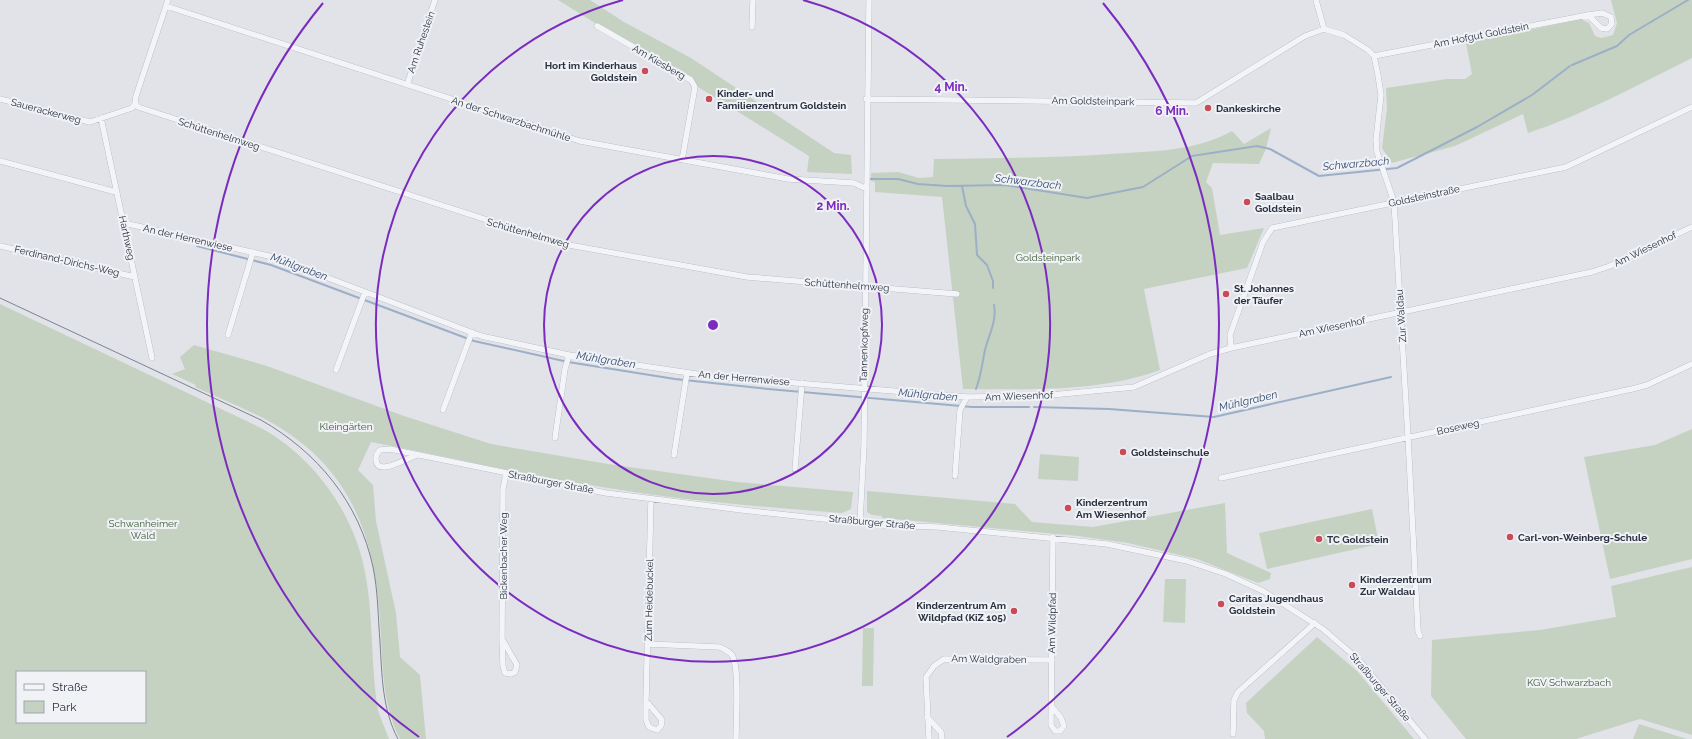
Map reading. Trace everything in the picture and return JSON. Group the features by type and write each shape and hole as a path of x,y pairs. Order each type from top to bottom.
{"street":[{"name":"Am Ruhestein","path":"407,85 435,0"},
{"path":"752,27 753,0"},
{"name":"Tannenkopfweg","path":"860,522 864,445 867,190 866,99 869,0"},
{"path":"1316,0 1324,29 1344,35 1374,56"},
{"name":"An der Schwarzbachmühle","path":"136,106 136,96 166,3 407,85 580,141 788,179 854,183 867,190"},
{"name":"Am Hofgut Goldstein","path":"1374,56 1588,15"},
{"name":"Am Kiesberg","path":"597,26 690,80 695,87 682,160"},
{"name":"Am Goldsteinpark","path":"866,99 1196,103 1305,36 1324,29"},
{"name":"Zur Waldau","path":"1374,56 1381,95 1376,140 1381,165 1394,202 1413,550 1418,631 1420,636"},
{"name":"Sauerackerweg","path":"0,98 90,122 136,106"},
{"name":"Schüttenhelmweg","path":"136,106 548,240 747,277 956,294"},
{"name":"Goldsteinstraße","path":"1231,348 1230,335 1263,242 1268,231 1277,226 1566,167 1692,107"},
{"name":"Harthweg","path":"101,118 152,358"},
{"path":"0,161 116,192"},
{"name":"An der Herrenwiese","path":"124,223 252,254 273,257 364,294 472,334 569,357 687,374 802,385 864,388"},
{"name":"Am Wiesenhof","path":"864,388 967,397 1041,396 1134,387 1210,354 1231,348 1592,272 1610,266 1692,227"},
{"name":"Ferdinand-Dirichs-Weg","path":"0,246 135,277"},
{"path":"228,335 252,254"},
{"path":"336,370 364,294"},
{"path":"443,410 472,334"},
{"path":"555,438 565,369 567,367 569,357"},
{"name":"Boseweg","path":"1221,478 1632,389 1647,385 1692,364"},
{"name":"An der Herrenwiese","path":"674,456 687,374"},
{"name":"An der Herrenwiese","path":"795,469 802,385"},
{"path":"955,476 960,410 967,397"},
{"name":"Straßburger Straße","path":"417,455 384,468 378,465 376,461 378,452 384,449 417,455 506,474 650,499 895,526 938,527 1054,537 1132,548 1207,566 1263,591 1315,623 1359,660 1424,739"},
{"name":"Bickenbacher Weg","path":"502,639 517,665 515,672 511,674 505,672 503,666 502,639 503,489 506,474"},
{"name":"Zum Heidebuckel","path":"646,701 662,720 661,726 657,730 652,729 648,724 646,701 650,499"},
{"name":"Am Wildpfad","path":"1052,708 1054,537"},
{"path":"1233,734 1234,700 1238,692 1315,623"},
{"path":"648,644 719,647 727,650 732,656 735,664 736,739"},
{"name":"Am Waldgraben","path":"929,739 926,677 934,666 944,659 1052,660"},
{"path":"927,717 941,732 942,739"}],"green space":[{"path":"558,0 590,0 624,22 691,58 834,153 851,155 852,174 807,172 809,156"},
{"path":"1611,0 1692,0 1692,58 1591,108 1528,133 1523,114 1455,146 1392,163 1382,148 1387,108 1386,88 1447,79 1465,79 1472,74 1466,43 1581,19 1589,23 1595,36 1601,38 1613,35 1617,23"},
{"name":"Goldsteinpark","path":"1271,128 1266,149 1259,164 1213,163 1206,182 1212,188 1220,235 1264,228 1247,268 1144,289 1160,370 1112,383 1087,386 1038,389 963,389 942,197 875,192 875,182 871,181 871,173 898,172 919,178 933,177 934,159 1022,158 1142,152 1188,147 1218,138 1232,131 1244,144"},
{"name":"Schwanheimer Wald","path":"0,304 261,428 298,454 314,470 341,508 360,550 368,587 374,681 378,711 389,739 0,739"},
{"name":"Kleingärten","path":"194,345 267,366 404,416 491,444 608,464 737,482 853,492 851,509 842,513 725,503 637,493 548,478 371,442 358,470 373,485 376,521 396,613 400,657 420,675 426,739 400,739 389,711 386,696 380,621 373,564 366,538 356,513 344,490 328,469 309,449 285,431 264,418 195,387 196,385 172,374 185,369 180,357"},
{"path":"1692,429 1692,559 1610,579 1584,457 1655,445"},
{"path":"1040,454 1079,457 1078,481 1038,479"},
{"path":"867,491 1015,504 1032,522 1093,527 1225,503 1227,553 1271,573 1270,579 1258,583 1197,559 1128,543 1078,536 882,518 882,516 872,515 867,512"},
{"name":"TC Goldstein","path":"1372,509 1379,544 1267,569 1259,533"},
{"name":"KGV Schwarzbach","path":"1692,567 1692,735 1640,719 1576,739 1466,739 1431,696 1432,640 1540,630 1616,617 1611,586"},
{"path":"1165,579 1186,579 1185,623 1163,622"},
{"path":"863,628 874,628 873,686 862,686"},
{"path":"1317,637 1357,671 1414,739 1265,739 1264,731 1247,713 1246,703"},
{"path":"1639,724 1687,739 1633,739"}],"waterway":[{"name":"Schwarzbach","path":"1572,65 1617,46 1629,35 1688,0"},
{"name":"Schwarzbach","path":"870,179 898,179 918,184 947,186 1005,185 1087,198 1143,187 1192,156 1257,146 1270,149 1319,176 1397,168 1477,127 1532,95 1570,66"},
{"path":"962,186 966,206 975,224 977,255 987,265 993,281 993,288"},
{"name":"Mühlgraben","path":"197,246 271,265 474,341 568,362 675,379 768,389 972,407 1029,407"},
{"path":"976,389 985,350 994,322 994,305"},
{"name":"Mühlgraben","path":"1034,407 1109,409 1214,417 1391,377"}],"tram line":[{"path":"0,298 261,420 300,447 317,463 333,481 346,500 366,543 373,567 376,585 384,692 389,716 398,739"}],"place":[{"name":"Hort im Kinderhaus Goldstein","path":"645,71"},
{"name":"Kinder- und Familienzentrum Goldstein","path":"709,99"},
{"name":"Dankeskirche","path":"1208,108"},
{"name":"Saalbau Goldstein","path":"1247,202"},
{"name":"St. Johannes der Täufer","path":"1226,294"},
{"name":"Goldsteinschule","path":"1123,452"},
{"name":"Kinderzentrum Am Wiesenhof","path":"1068,508"},
{"name":"Carl-von-Weinberg-Schule","path":"1510,537"},
{"name":"TC Goldstein","path":"1319,539"},
{"name":"Kinderzentrum Zur Waldau","path":"1352,585"},
{"name":"Caritas Jugendhaus Goldstein","path":"1221,604"},
{"name":"Kinderzentrum Am Wildpfad (KiZ 105)","path":"1014,611"}]}
